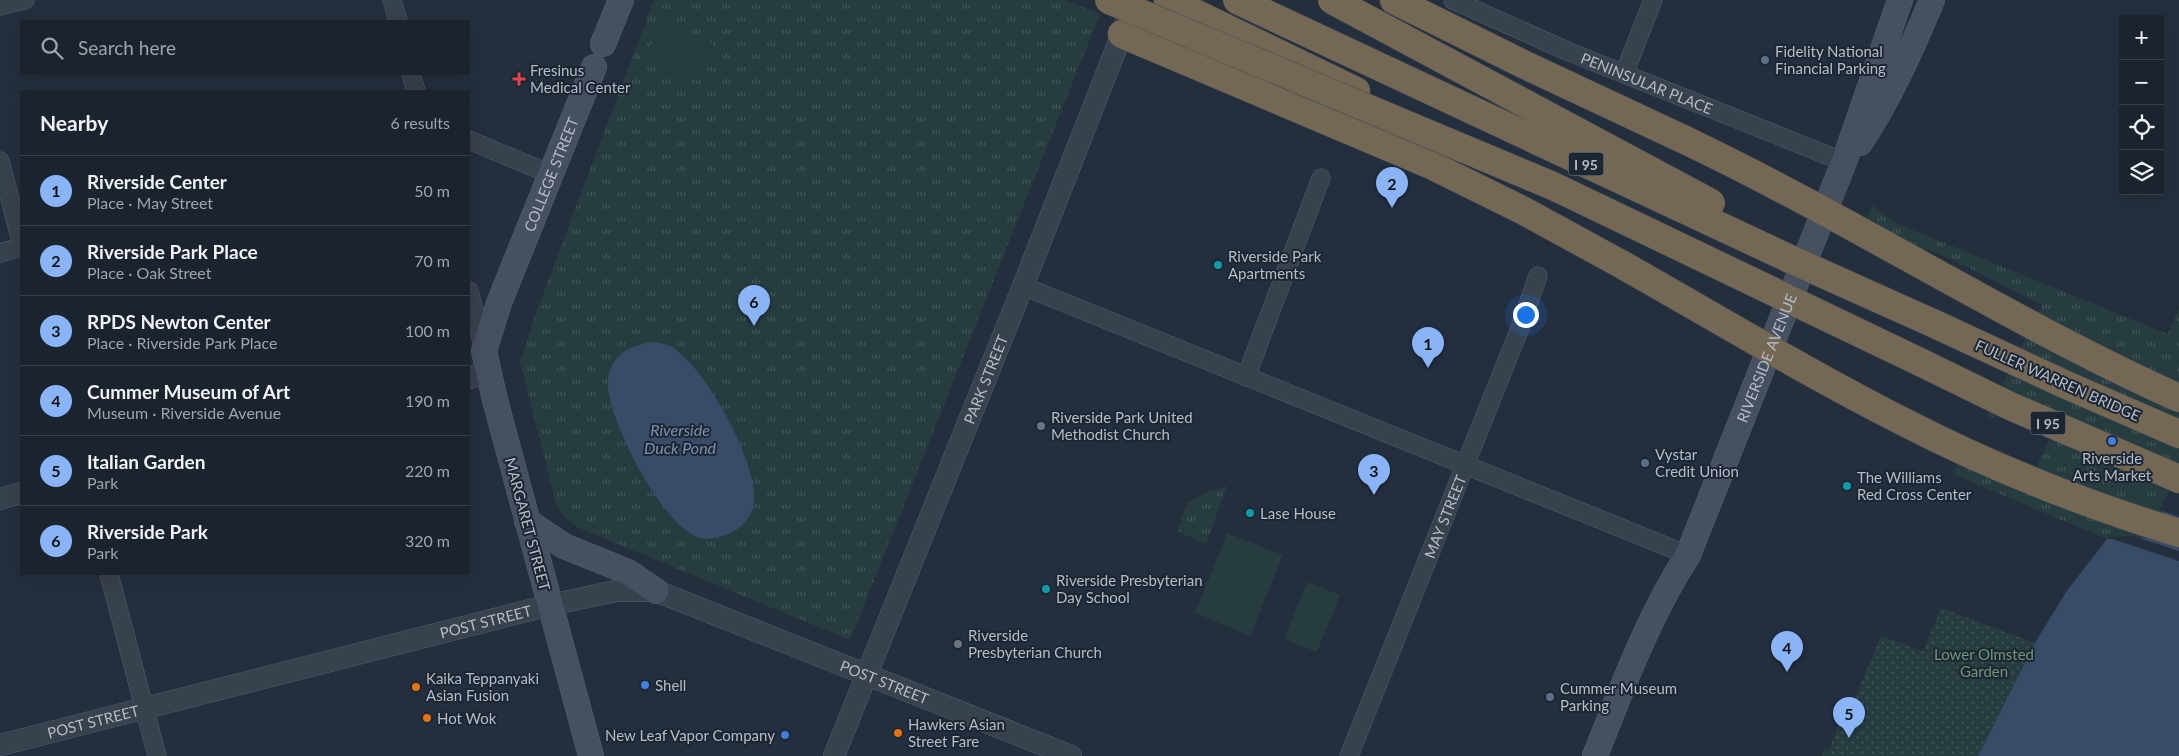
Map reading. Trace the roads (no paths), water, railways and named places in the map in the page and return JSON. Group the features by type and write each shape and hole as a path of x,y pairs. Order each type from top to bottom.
{"highway":[{"path":"1109,0 1553,186"},
{"name":"I 95","path":"1168,0 2010,406 2179,479"},
{"name":"I 95","path":"1237,0 1781,255 1937,325"},
{"path":"1332,0 1937,325"},
{"path":"1394,0 1514,60 1685,140 1830,213 2057,338 2179,398"},
{"path":"1122,34 1431,165 1524,211 1622,264 1863,401 1960,450 2071,496 2179,533"},
{"name":"FULLER WARREN BRIDGE","path":"1937,325 2064,384 2179,434"}],"main road":[{"name":"COLLEGE STREET","path":"603,44 621,0"},
{"name":"RIVERSIDE AVENUE","path":"1614,756 1681,590 1688,555 1844,162 1900,0"},
{"name":"RIVERSIDE AVENUE","path":"1844,162 1858,146 1889,96 1932,0"},
{"name":"COLLEGE STREET","path":"480,367 502,295 594,67"},
{"name":"MARGARET STREET","path":"480,367 527,521 591,756"},
{"path":"527,521 564,546 628,572 656,591"},
{"name":"RIVERSIDE AVENUE","path":"1596,756 1657,611 1673,578 1688,555"}],"street":[{"path":"0,6 25,0"},
{"path":"392,0 398,20"},
{"name":"PARK STREET","path":"834,756 1024,286 1135,0"},
{"name":"PENINSULAR PLACE","path":"1453,0 1550,44 1844,162"},
{"path":"1624,74 1653,0"},
{"name":"COLLEGE STREET","path":"594,67 603,44"},
{"path":"411,75 416,90"},
{"path":"470,140 550,174"},
{"path":"0,162 20,237"},
{"path":"1246,377 1321,178"},
{"path":"0,253 20,248"},
{"name":"MAY STREET","path":"1349,756 1520,328 1538,276"},
{"path":"1024,286 1688,555"},
{"name":"MARGARET STREET","path":"470,298 480,367"},
{"path":"0,499 20,493"},
{"path":"109,575 157,756"},
{"name":"POST STREET","path":"0,745 550,605 616,591 656,591 1071,756"}],"water":[{"name":"Riverside Duck Pond","path":"655,342 670,346 684,356 698,373 727,416 748,464 753,485 754,502 752,510 748,518 737,530 722,537 705,539 690,533 673,518 656,497 640,471 615,417 609,394 608,377 614,362 625,351 639,345"},
{"path":"2179,472 2179,756 1978,756 2035,643 2066,592 2107,539 2151,538"}],"place":[{"name":"Fidelity National Financial Parking","path":"1765,60"},
{"name":"Fresinus Medical Center","path":"519,79"},
{"name":"Riverside Park Place","path":"1392,208"},
{"name":"Riverside Park Apartments","path":"1218,265"},
{"name":"Riverside Park","path":"754,326"},
{"name":"Riverside Center","path":"1428,368"},
{"name":"Riverside Park United Methodist Church","path":"1041,426"},
{"name":"Riverside Arts Market","path":"2112,441"},
{"name":"Vystar Credit Union","path":"1645,463"},
{"name":"The Williams Red Cross Center","path":"1847,486"},
{"name":"RPDS Newton Center","path":"1374,495"},
{"name":"Lase House","path":"1250,513"},
{"name":"Riverside Presbyterian Day School","path":"1046,589"},
{"name":"Riverside Presbyterian Church","path":"958,644"},
{"name":"Cummer Museum of Art","path":"1787,672"},
{"name":"Shell","path":"645,685"},
{"name":"Kaika Teppanyaki Asian Fusion","path":"416,687"},
{"name":"Cummer Museum Parking","path":"1550,697"},
{"name":"Hot Wok","path":"427,718"},
{"name":"Hawkers Asian Street Fare","path":"898,733"},
{"name":"New Leaf Vapor Company","path":"785,735"},
{"name":"Italian Garden","path":"1849,738"}],"park label":[{"name":"Lower Olmsted Garden","path":"1984,662"}]}
